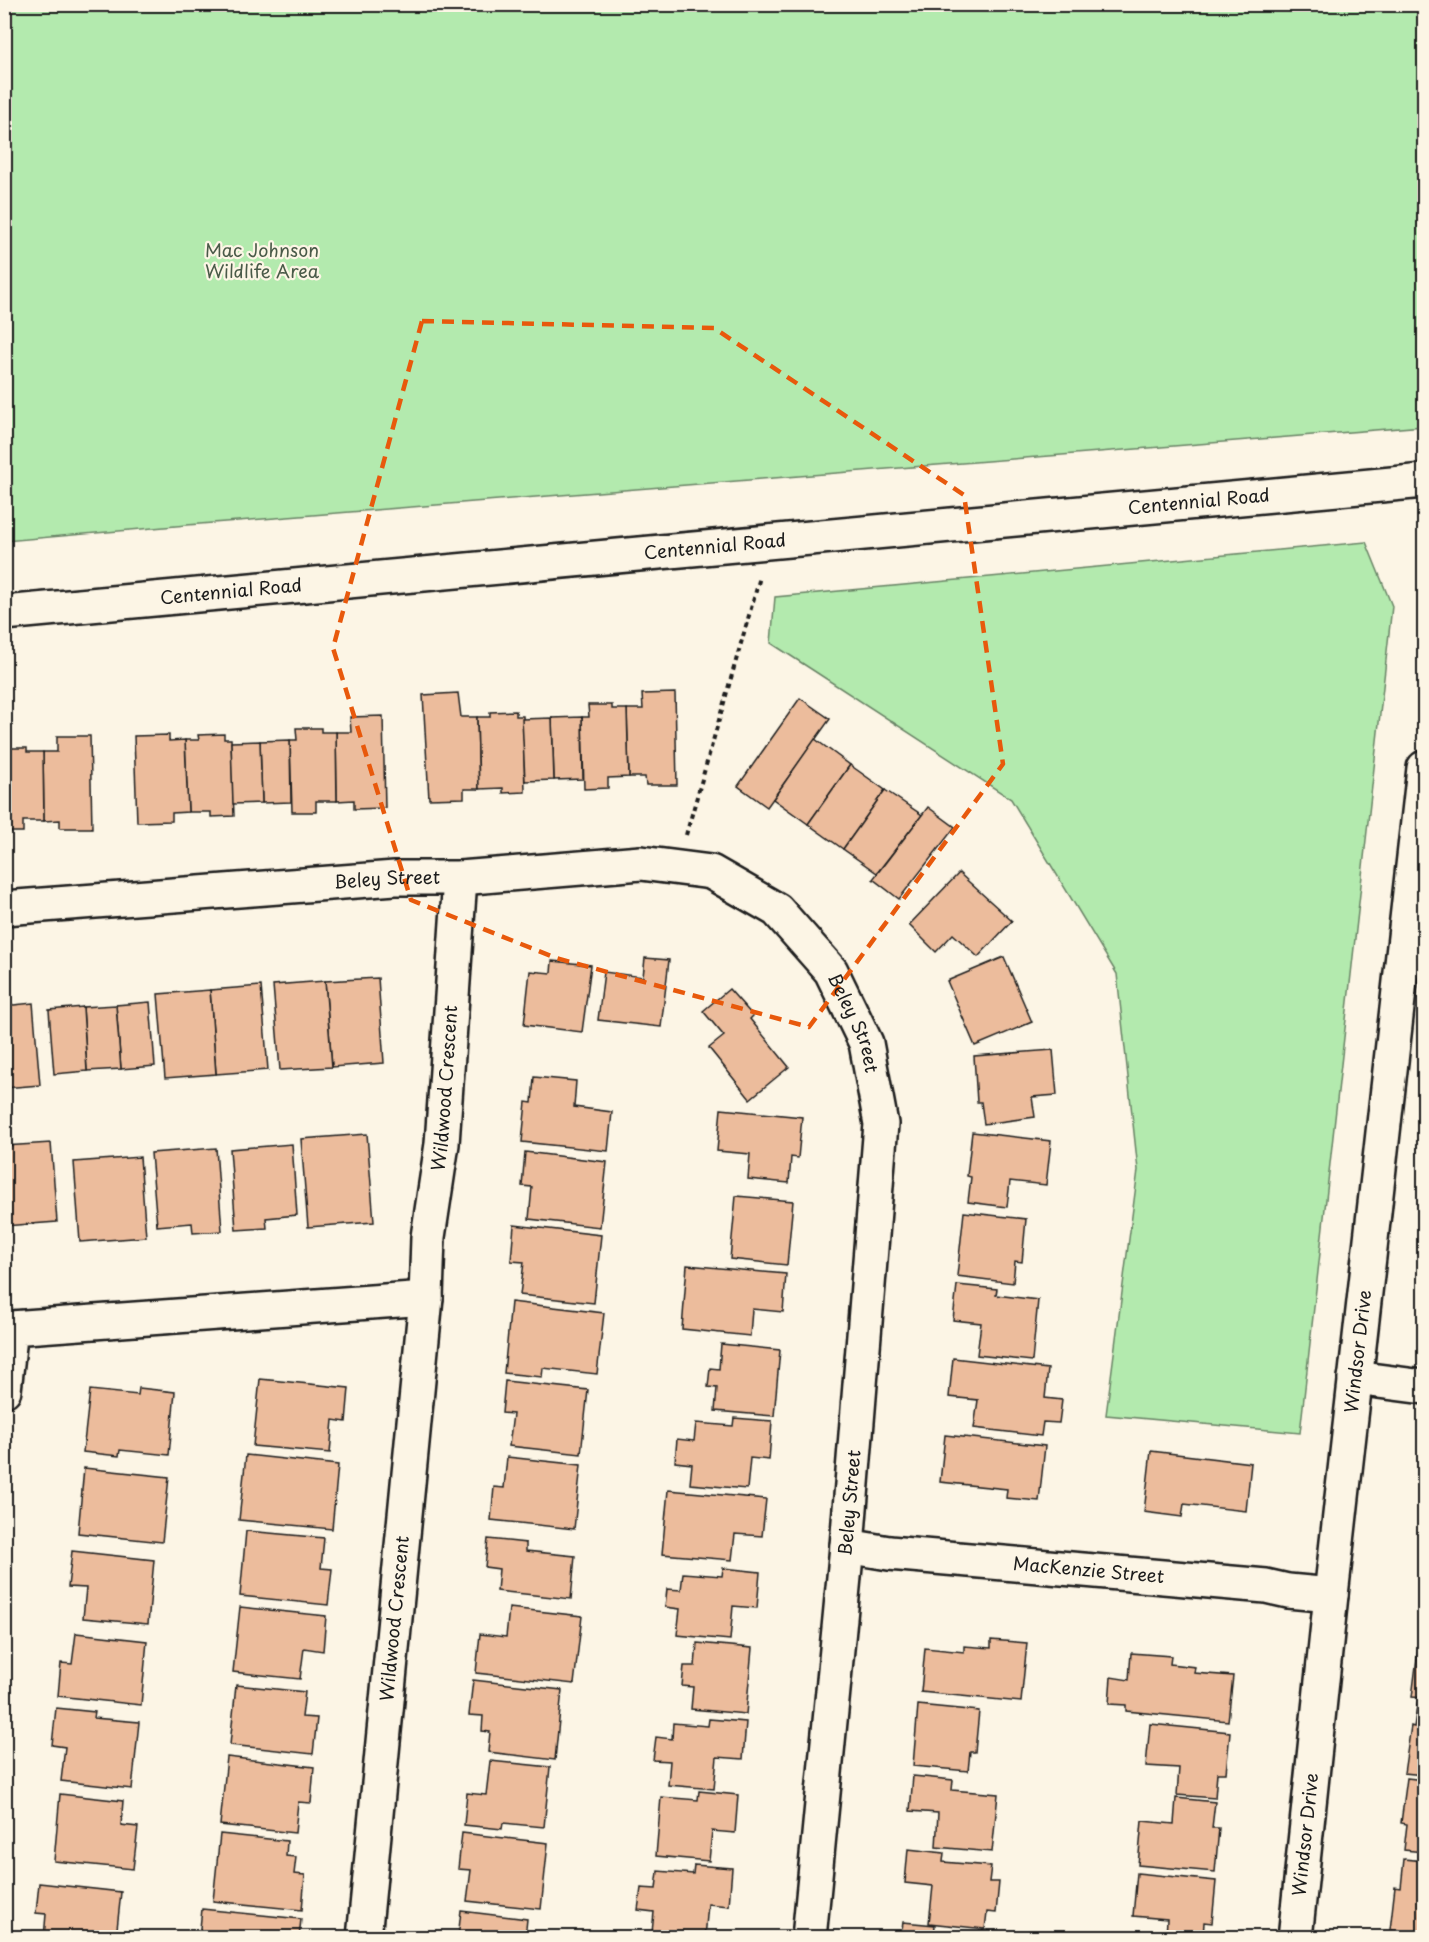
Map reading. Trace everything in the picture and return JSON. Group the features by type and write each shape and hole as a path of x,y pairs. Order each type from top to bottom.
{"street":[{"name":"Centennial Road","path":"4,613 1425,481"},
{"name":"Windsor Drive","path":"1295,1938 1355,1378 1425,768"},
{"name":"Beley Street","path":"4,908 395,878 460,878 641,863 711,872 777,910 831,971 866,1043 881,1124 847,1546 809,1938"},
{"name":"Wildwood Crescent","path":"364,1938 426,1298 428,1237 442,1144 460,878"},
{"path":"4,1390 10,1328 426,1298"},
{"path":"1355,1378 1425,1387"},
{"name":"MacKenzie Street","path":"847,1546 889,1553 1266,1586 1288,1591 1331,1595"}],"path":[{"path":"677,867 771,542"}],"highlighted area":[{"path":"422,321 714,328 964,495 1003,764 809,1027 556,958 411,900 333,648"}],"green space":[{"name":"Mac Johnson Wildlife Area","path":"5,4 1424,5 1424,426 5,541"},
{"path":"1366,542 1392,606 1300,1433 1106,1415 1138,1170 1117,974 1011,799 771,643 775,597"}],"building":[{"path":"458,693 461,717 477,717 479,789 464,789 464,798 429,799 423,695"},
{"path":"675,693 677,785 646,785 645,777 629,777 627,709 643,709 642,694"},
{"path":"800,698 830,719 767,807 738,786"},
{"path":"588,705 612,705 612,709 627,709 629,777 608,778 608,788 584,789 582,717 589,717"},
{"path":"516,711 516,716 523,716 525,792 503,793 503,788 479,789 477,717 490,717 490,712"},
{"path":"383,716 385,808 354,809 354,800 337,801 336,732 351,732 350,717"},
{"path":"582,717 583,779 554,780 552,718"},
{"path":"552,718 554,780 525,781 522,719"},
{"path":"296,728 321,728 321,732 336,732 337,801 316,801 316,812 292,812 290,740 297,740"},
{"path":"224,734 224,739 231,739 234,816 211,817 211,812 188,812 185,740 199,740 198,735"},
{"path":"169,735 169,741 185,740 188,812 172,813 172,821 137,822 134,736"},
{"path":"57,736 90,736 92,828 60,828 60,820 44,821 43,752 57,752"},
{"path":"815,739 850,765 808,824 773,799"},
{"path":"290,740 291,802 262,803 260,741"},
{"path":"260,741 262,803 233,804 231,742"},
{"path":"4,748 27,748 27,752 43,752 44,821 23,821 23,832 4,832"},
{"path":"850,765 885,790 843,849 808,824"},
{"path":"885,790 922,815 877,873 843,849"},
{"path":"928,807 955,827 899,899 873,879"},
{"path":"959,873 1012,921 978,957 953,934 936,952 909,925"},
{"path":"1004,957 1032,1022 975,1046 947,981"},
{"path":"645,958 669,960 661,1027 598,1020 604,972 643,977"},
{"path":"552,961 591,965 582,1032 524,1025 530,971 551,973"},
{"path":"378,978 384,1063 332,1067 325,981"},
{"path":"325,981 332,1067 280,1070 273,985"},
{"path":"261,986 268,1070 216,1074 210,990"},
{"path":"729,989 753,1016 750,1019 789,1067 750,1099 709,1048 724,1036 703,1011"},
{"path":"210,990 216,1074 165,1078 158,994"},
{"path":"150,1002 155,1066 121,1069 116,1005"},
{"path":"33,1003 40,1085 4,1088 4,1006"},
{"path":"116,1005 121,1069 87,1071 83,1007"},
{"path":"83,1007 87,1071 54,1074 49,1010"},
{"path":"1053,1050 1057,1095 1032,1097 1035,1117 984,1124 981,1102 977,1102 974,1056"},
{"path":"534,1077 576,1081 574,1107 612,1112 608,1151 522,1142 526,1102 532,1103"},
{"path":"721,1109 802,1117 798,1158 791,1157 789,1183 748,1179 750,1154 717,1151"},
{"path":"972,1132 1051,1141 1046,1185 1010,1181 1007,1207 968,1202 971,1177 967,1176"},
{"path":"367,1134 374,1222 308,1227 301,1139"},
{"path":"51,1143 57,1222 4,1226 4,1146"},
{"path":"292,1144 297,1215 266,1218 267,1228 236,1230 230,1149"},
{"path":"216,1148 222,1231 193,1233 192,1223 157,1226 151,1153"},
{"path":"525,1152 607,1162 600,1227 529,1219 532,1187 522,1186"},
{"path":"140,1157 146,1237 80,1242 74,1162"},
{"path":"736,1196 793,1201 787,1265 730,1259"},
{"path":"964,1212 1026,1219 1022,1262 1015,1261 1013,1283 957,1276"},
{"path":"514,1225 601,1235 594,1303 520,1295 524,1262 511,1261"},
{"path":"687,1265 786,1274 783,1312 752,1309 750,1336 682,1329"},
{"path":"957,1285 997,1289 996,1295 1038,1300 1032,1361 977,1355 981,1323 953,1320"},
{"path":"511,1302 604,1313 597,1374 543,1368 542,1377 504,1373"},
{"path":"721,1344 780,1350 774,1416 715,1411 717,1388 708,1387 710,1368 719,1369"},
{"path":"953,1358 1048,1369 1045,1398 1062,1400 1059,1423 1043,1422 1041,1436 974,1428 978,1400 949,1397"},
{"path":"260,1379 349,1388 346,1422 333,1420 330,1453 253,1446"},
{"path":"505,1381 588,1390 581,1454 509,1446 513,1414 502,1413"},
{"path":"139,1388 175,1392 169,1455 120,1450 119,1456 83,1452 90,1390 138,1395"},
{"path":"734,1418 772,1421 769,1460 750,1458 747,1489 690,1484 692,1464 675,1462 677,1439 694,1441 696,1423 733,1426"},
{"path":"945,1435 1045,1446 1039,1501 1006,1498 1007,1489 940,1482"},
{"path":"1151,1451 1251,1463 1246,1511 1184,1504 1182,1517 1144,1512"},
{"path":"246,1455 338,1465 332,1529 239,1520"},
{"path":"507,1457 581,1465 574,1529 491,1520 494,1487 504,1488"},
{"path":"84,1468 169,1477 162,1542 78,1533"},
{"path":"668,1490 766,1499 762,1536 735,1534 732,1560 662,1554"},
{"path":"246,1531 324,1538 321,1568 332,1569 328,1605 240,1596"},
{"path":"488,1539 526,1543 526,1551 575,1556 571,1599 497,1591 499,1569 485,1567"},
{"path":"72,1551 154,1560 148,1624 83,1618 86,1588 68,1587"},
{"path":"723,1568 760,1572 757,1608 733,1606 730,1640 677,1635 680,1609 665,1607 667,1589 681,1590 683,1573 722,1576"},
{"path":"240,1607 326,1616 323,1651 304,1648 300,1679 233,1672"},
{"path":"509,1608 582,1616 574,1684 476,1673 480,1634 506,1637"},
{"path":"1424,1628 1424,1698 1412,1697 1418,1650 1422,1651"},
{"path":"76,1633 147,1641 141,1705 58,1696 61,1663 72,1664"},
{"path":"991,1640 1027,1643 1021,1702 921,1692 925,1648 964,1652 964,1646 991,1648"},
{"path":"697,1643 752,1648 746,1714 691,1709 693,1687 682,1686 684,1666 695,1666"},
{"path":"1131,1653 1171,1656 1170,1664 1195,1667 1194,1673 1233,1676 1228,1721 1126,1711 1126,1705 1109,1704 1111,1677 1129,1680"},
{"path":"473,1680 562,1690 555,1760 488,1752 490,1732 482,1731 483,1716 469,1715"},
{"path":"236,1685 305,1692 302,1717 317,1718 313,1754 230,1745"},
{"path":"1418,1700 1424,1701 1424,1775 1404,1773 1411,1726 1414,1727"},
{"path":"918,1705 979,1711 975,1752 970,1752 968,1771 913,1766"},
{"path":"56,1708 95,1712 94,1718 139,1722 132,1789 61,1781 65,1747 52,1745"},
{"path":"709,1719 746,1722 743,1759 717,1757 714,1789 668,1785 670,1761 653,1760 656,1737 672,1739 673,1723 708,1726"},
{"path":"1150,1724 1230,1732 1226,1773 1217,1773 1215,1798 1177,1795 1179,1768 1146,1766"},
{"path":"227,1757 314,1767 311,1803 298,1802 295,1833 220,1825"},
{"path":"490,1761 550,1767 544,1827 503,1823 502,1829 464,1825 467,1793 486,1795"},
{"path":"913,1776 953,1780 952,1790 998,1794 992,1852 936,1847 938,1813 910,1811"},
{"path":"1407,1778 1424,1780 1424,1852 1404,1850 1407,1824 1401,1823"},
{"path":"699,1791 738,1795 735,1833 712,1831 709,1861 656,1856 661,1797 698,1800"},
{"path":"60,1794 123,1801 121,1825 138,1827 133,1869 54,1861"},
{"path":"1176,1798 1215,1802 1212,1828 1219,1828 1215,1872 1138,1865 1142,1821 1174,1824"},
{"path":"462,1833 548,1843 541,1909 467,1901 471,1870 458,1869"},
{"path":"220,1834 287,1841 286,1856 296,1857 294,1874 305,1875 302,1910 213,1901"},
{"path":"908,1849 944,1853 943,1862 991,1866 989,1882 999,1882 996,1913 987,1912 985,1929 929,1923 933,1886 905,1883"},
{"path":"1404,1859 1424,1861 1424,1935 1390,1930 1395,1887 1401,1888"},
{"path":"694,1865 732,1868 729,1906 708,1904 705,1938 652,1933 654,1912 638,1910 641,1888 656,1889 658,1871 693,1874"},
{"path":"1137,1873 1216,1881 1212,1923 1204,1922 1203,1938 1166,1938 1167,1919 1133,1916"},
{"path":"39,1883 121,1892 116,1938 44,1938 46,1914 36,1913"},
{"path":"202,1909 301,1919 299,1938 199,1938"},
{"path":"461,1911 527,1919 525,1938 458,1938"},
{"path":"903,1922 935,1925 934,1935 956,1938 901,1938"}]}
